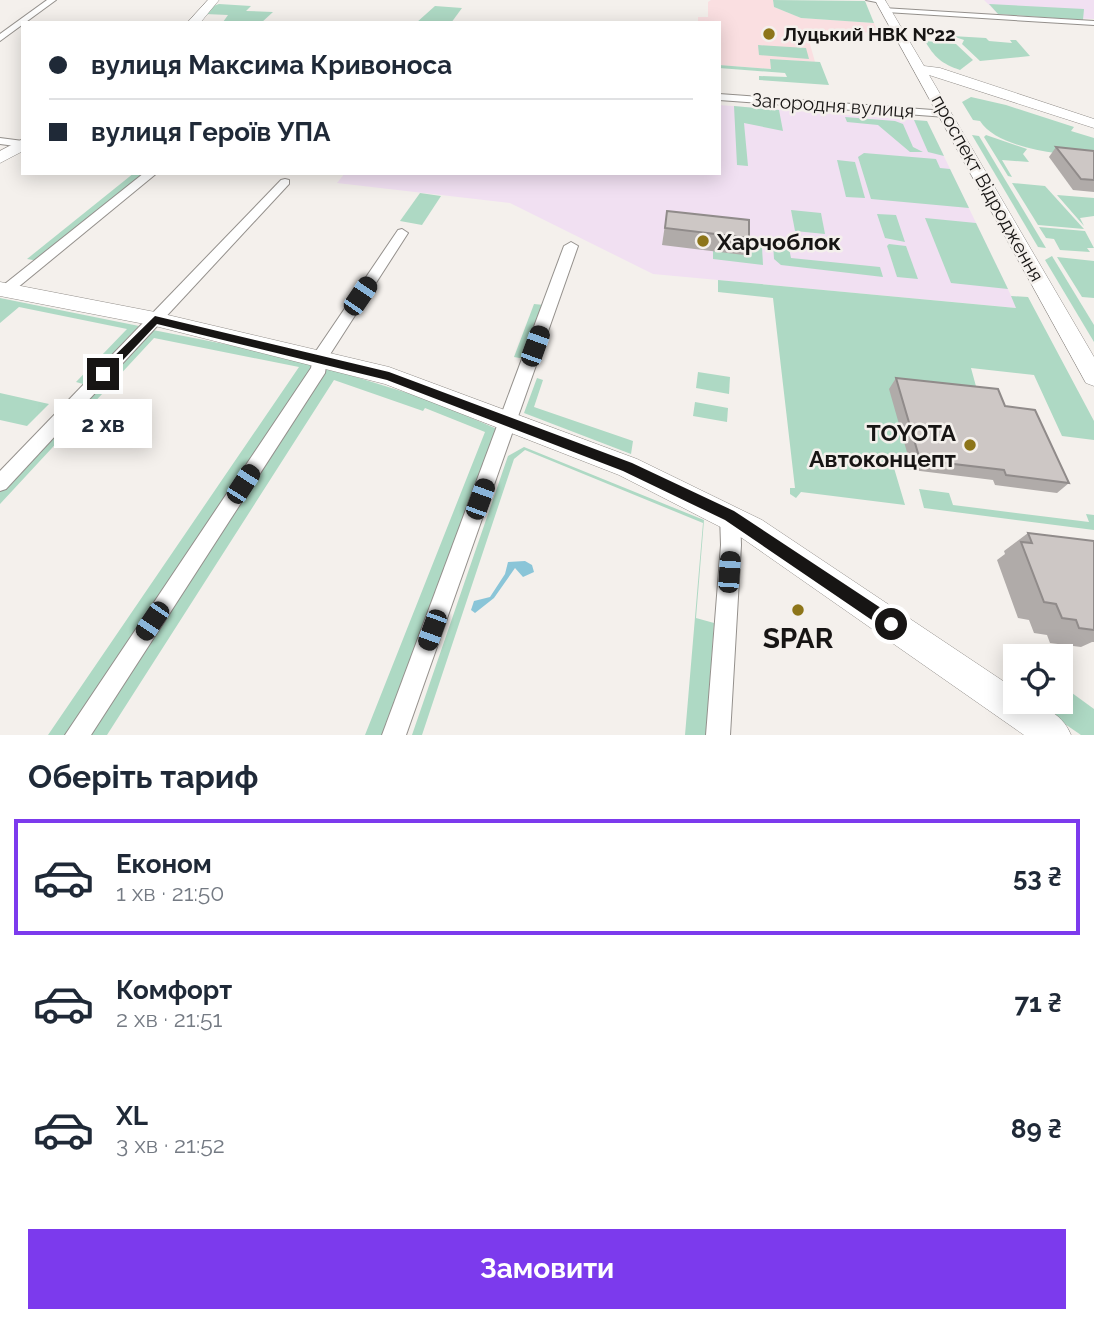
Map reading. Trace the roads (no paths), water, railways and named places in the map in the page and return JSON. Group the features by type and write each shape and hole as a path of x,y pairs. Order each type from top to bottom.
{"street":[{"path":"23,21 52,0"},
{"path":"195,21 214,0"},
{"path":"870,0 883,4 1094,23"},
{"name":"проспект Відродження","path":"883,4 1094,377"},
{"path":"0,23 18,25"},
{"path":"0,38 21,23"},
{"path":"921,70 935,71 1094,124"},
{"path":"932,88 997,92"},
{"name":"Загородня вулиця","path":"721,97 946,114"},
{"path":"0,141 21,144"},
{"path":"0,158 21,145"},
{"path":"3,290 149,175"},
{"path":"0,483 285,182"},
{"path":"77,735 319,369 318,358 402,233"},
{"path":"394,735 570,246"},
{"path":"3,290 155,319 389,376 628,467 738,530 1054,735"},
{"path":"718,735 738,530"}],"water":[{"path":"525,561 532,565 534,572 523,577 515,568 494,598 475,613 471,610 474,601 490,597 505,574 508,562"}],"place":[{"name":"Луцький НВК №22","path":"769,34"},
{"name":"Харчоблок","path":"703,241"},
{"name":"TOYOTA Автоконцепт","path":"970,445"},
{"name":"SPAR","path":"798,610"}]}
